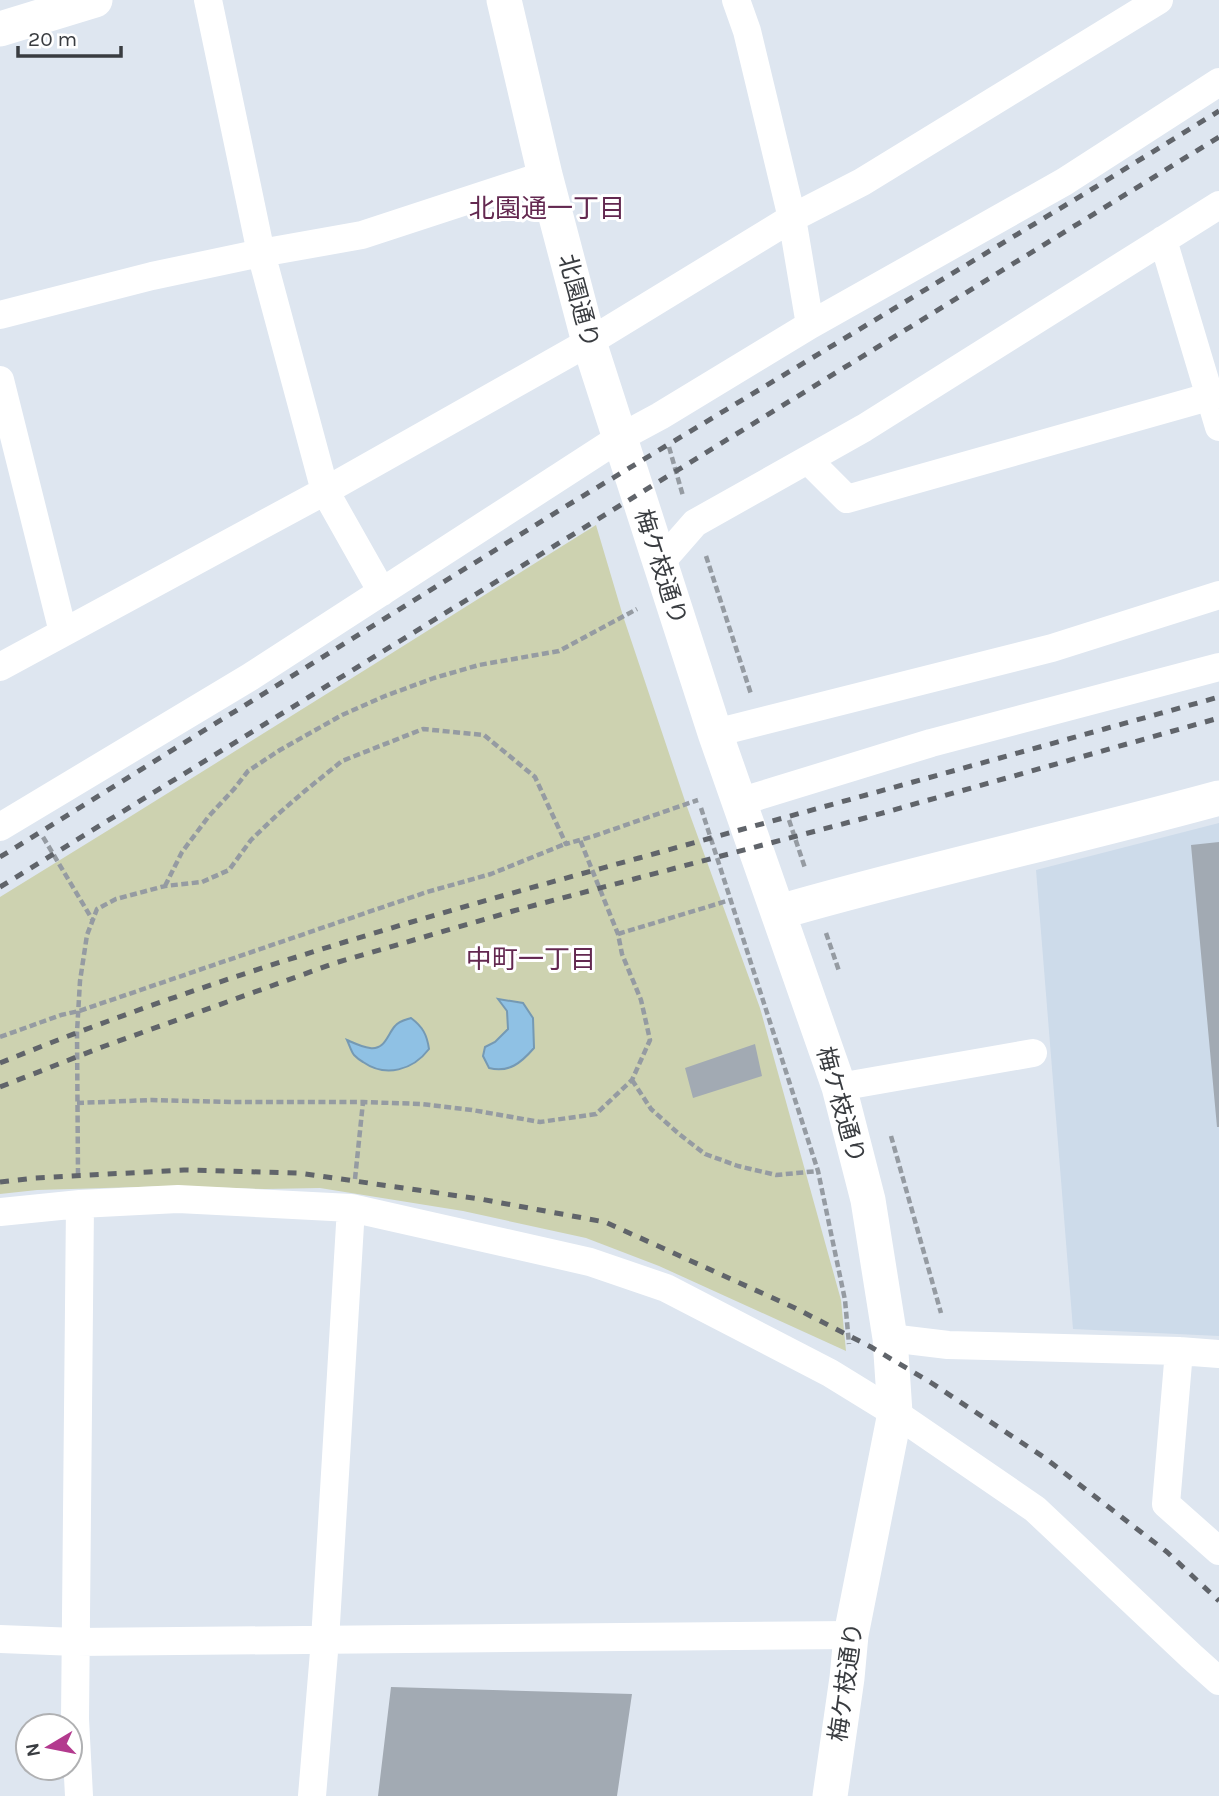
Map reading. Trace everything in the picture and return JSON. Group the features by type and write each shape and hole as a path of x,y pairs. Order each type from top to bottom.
{"street":[{"path":"0,29 95,0"},
{"path":"208,0 261,253 325,491 382,592"},
{"name":"北園通り","path":"504,0 545,176 589,342 621,438"},
{"path":"736,0 747,31 792,218 810,326"},
{"path":"0,667 325,491 589,342 792,218 862,182 1159,0"},
{"path":"0,827 250,677 621,438 810,326 1064,182 1219,82"},
{"path":"0,315 152,276 362,235 545,176"},
{"path":"660,564 695,523 864,428 1219,205"},
{"path":"1163,240 1214,396 1219,428"},
{"path":"0,380 63,632"},
{"path":"808,460 847,499 1214,396"},
{"name":"梅ケ枝通り","path":"621,438 715,733 839,1087 868,1200 890,1338 895,1413 851,1635 830,1796"},
{"path":"715,733 1052,648 1219,595"},
{"path":"739,802 931,743 1219,667"},
{"path":"779,912 918,874 1117,826 1219,797"},
{"path":"839,1087 1033,1053"},
{"path":"0,1212 80,1204 178,1199 351,1208 590,1262 666,1288 830,1373 895,1413 1035,1509 1219,1681"},
{"path":"79,1796 75,1719 80,1204"},
{"path":"312,1796 325,1640 351,1208"},
{"path":"890,1338 948,1345 1219,1354"},
{"path":"1179,1351 1166,1504 1219,1551"},
{"path":"0,1639 76,1642 851,1635"}],"path":[{"path":"660,416 684,499"},
{"path":"165,886 194,834 248,771 342,715 434,678 479,665 559,651 637,609 641,622"},
{"path":"80,1204 77,1103 80,981 86,935 97,909 116,899 165,886 202,882 229,870 251,840 342,761 423,729 484,735 534,777 566,844"},
{"path":"694,787 818,1171 845,1300 849,1344"},
{"path":"0,1037 416,895 491,874 566,844 698,800"},
{"path":"27,810 93,920"},
{"path":"77,1103 152,1100 363,1102 472,1110 540,1122 596,1114 632,1080 650,1040 641,1000 622,954 618,934 580,840"},
{"path":"618,934 730,900"},
{"path":"632,1080 651,1109 705,1154 738,1166 776,1175 818,1171"},
{"path":"351,1208 363,1102"}],"shaded area":[{"path":"1219,823 1219,1336 1073,1329 1036,870"}],"green space":[{"path":"596,525 623,616 686,804 760,1008 841,1300 846,1351 659,1266 586,1238 463,1211 320,1188 171,1186 37,1190 0,1194 0,897"}],"water":[{"path":"498,999 523,1003 533,1018 534,1048 519,1062 503,1069 489,1068 483,1056 485,1047 495,1042 508,1029 507,1011"},
{"path":"411,1018 424,1032 429,1049 407,1067 381,1070 362,1061 353,1053 347,1040 367,1047 379,1047 397,1024"}],"building":[{"path":"1219,842 1219,1127 1217,1127 1191,845"},
{"path":"755,1044 762,1076 693,1098 685,1068"},
{"path":"391,1687 632,1694 617,1796 378,1796"}],"railway":[{"path":"0,857 563,508 1219,111"},
{"path":"0,887 1219,137"},
{"path":"0,1063 157,1003 397,926 1219,697"},
{"path":"0,1087 102,1047 335,963 513,911 865,818 1219,718"},
{"path":"0,1182 184,1170 299,1173 480,1199 605,1222 795,1308 871,1347 930,1382 1045,1458 1167,1552 1219,1601"}],"district":[{"name":"北園通一丁目","path":"547,208"},
{"name":"中町一丁目","path":"531,959"}]}
